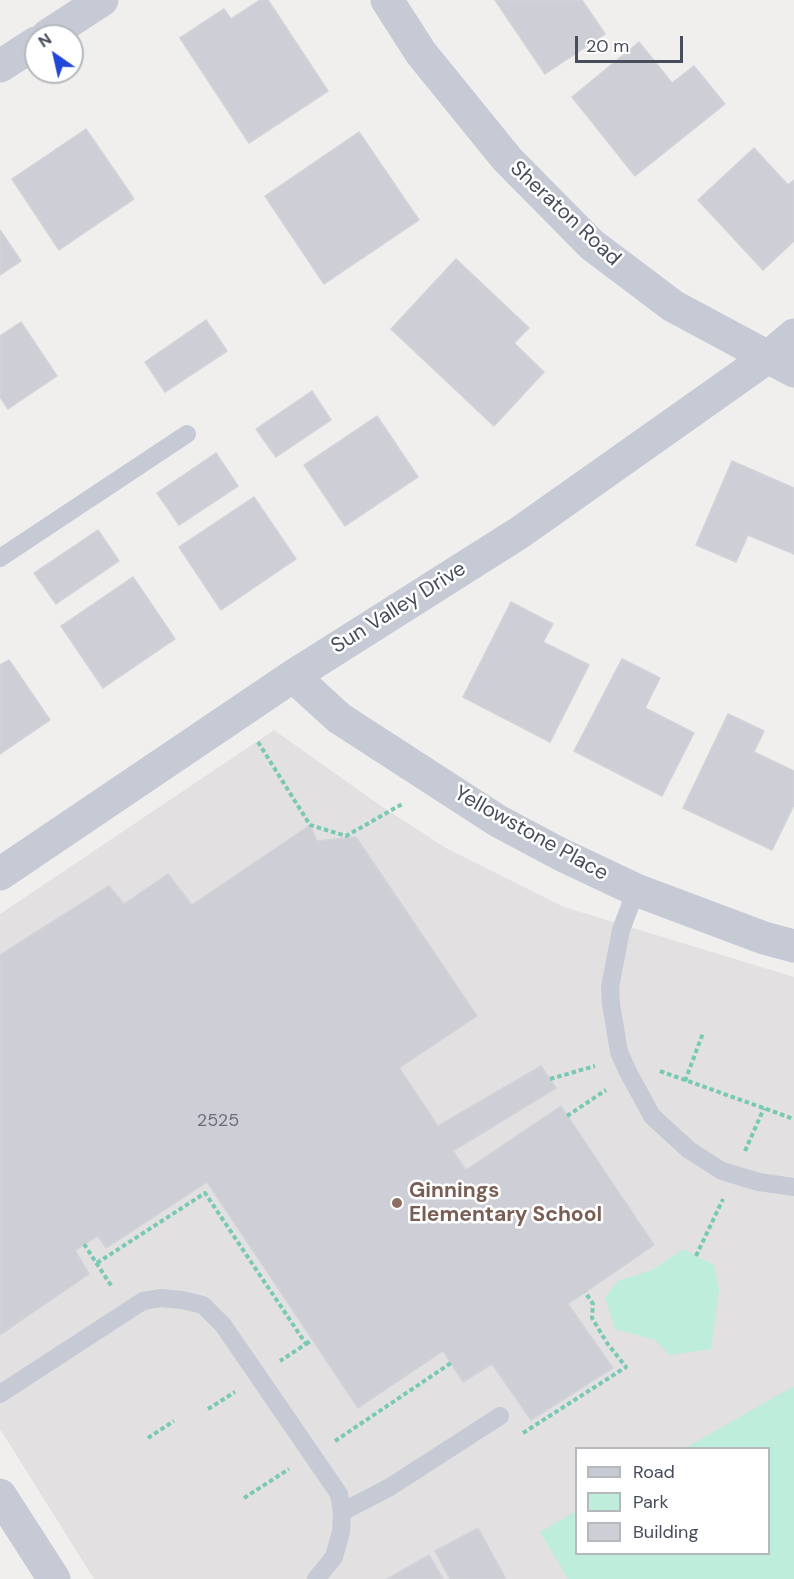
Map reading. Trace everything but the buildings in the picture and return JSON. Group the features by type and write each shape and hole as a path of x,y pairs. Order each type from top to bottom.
{"street":[{"path":"65,24 102,0"},
{"name":"Sheraton Road","path":"387,0 421,53 507,159 592,245 673,306 781,364"},
{"path":"0,66 24,51"},
{"name":"Sun Valley Drive","path":"0,874 293,676 781,364 794,335"},
{"name":"Yellowstone Place","path":"293,676 339,718 498,821 636,890 764,938 794,946"},
{"path":"0,1495 54,1579"}],"lane":[{"path":"0,558 188,434"},
{"path":"636,890 621,930 610,987 610,1004 619,1052 628,1072 652,1116 689,1150 722,1171 759,1182 794,1187"},
{"path":"0,1394 143,1301 161,1298 203,1305 224,1325 339,1494 342,1512 341,1532 334,1557 316,1579"},
{"path":"342,1512 390,1487 500,1416"}],"path":[{"path":"256,739 310,825 346,836 404,803"},
{"path":"685,1081 703,1033"},
{"path":"550,1079 597,1066"},
{"path":"653,1069 794,1119"},
{"path":"567,1116 607,1090"},
{"path":"744,1152 764,1108"},
{"path":"97,1263 205,1193 306,1344"},
{"path":"696,1256 723,1199"},
{"path":"84,1244 114,1291"},
{"path":"519,1436 626,1367 607,1343 592,1318 593,1304 585,1292"},
{"path":"276,1364 312,1340"},
{"path":"330,1444 451,1363"},
{"path":"208,1409 242,1387"},
{"path":"148,1438 174,1421"},
{"path":"244,1498 293,1466"}],"shaded area":[{"name":"Ginnings Elementary School","path":"274,730 381,806 446,848 564,907 794,977 794,1579 94,1579 0,1429 0,914"}],"green space":[{"path":"683,1249 714,1265 719,1289 711,1349 670,1355 655,1340 615,1329 605,1297 618,1281 652,1270"},
{"path":"794,1386 794,1579 568,1579 540,1532 575,1512 575,1555 770,1555 770,1447 687,1447"}],"place":[{"name":"Ginnings Elementary School","path":"397,1203"}]}
